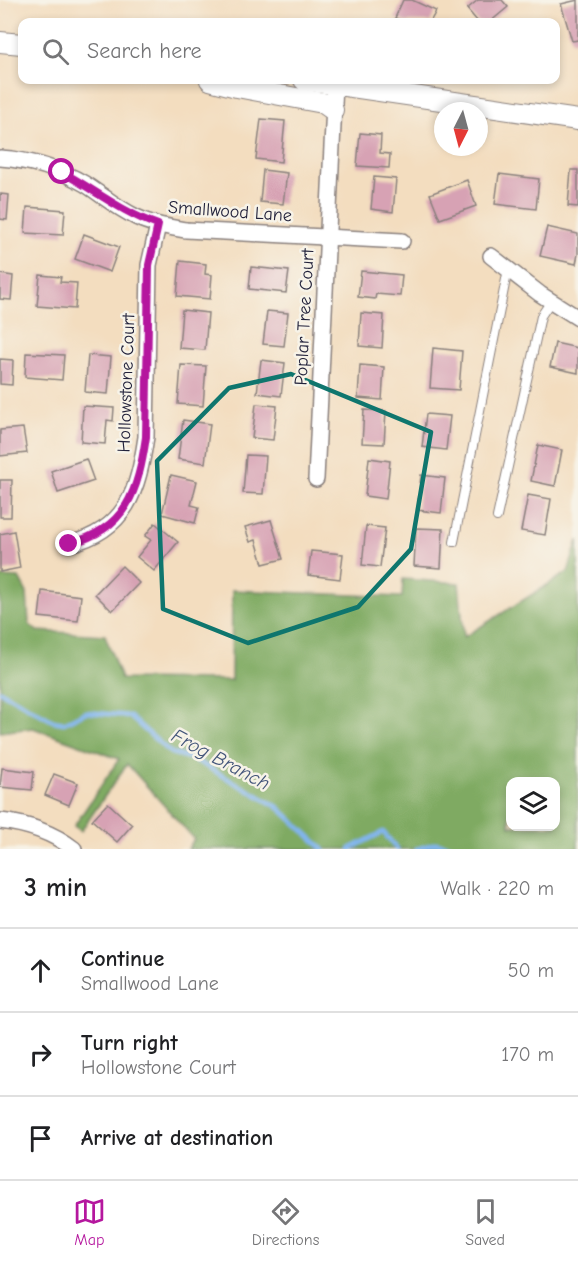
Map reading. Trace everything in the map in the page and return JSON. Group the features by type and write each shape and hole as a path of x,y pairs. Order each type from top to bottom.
{"main road":[{"path":"0,42 18,44"},
{"path":"225,84 323,103 333,110"},
{"path":"335,84 578,120"}],"street":[{"name":"Poplar Tree Court","path":"316,479 335,84"},
{"name":"Smallwood Lane","path":"0,158 38,164 62,172 85,184 117,207 158,225 186,230 402,241"},
{"name":"Hollowstone Court","path":"69,544 94,536 116,520 135,487 142,462 146,437 149,265 158,225"},
{"path":"491,256 551,301 578,318"},
{"path":"0,821 36,828 74,849"}],"lane":[{"path":"454,542 508,269"},
{"path":"497,517 541,316 551,301"}],"highlighted area":[{"path":"291,374 431,432 411,549 358,607 248,643 163,609 157,461 229,388"}],"green space":[{"path":"578,540 578,849 188,849 194,839 127,764 81,831 74,826 119,759 33,728 0,732 0,577 19,578 27,593 29,624 37,631 105,635 121,679 231,680 232,590 402,597 403,579 459,583 464,637 568,572"}],"building":[{"path":"403,0 412,0 436,11 432,18 395,18"},
{"path":"478,0 502,0 508,7 495,18 475,18 467,9"},
{"path":"578,0 578,40 572,41 561,4"},
{"path":"261,119 285,121 281,162 256,159"},
{"path":"360,133 381,135 380,153 390,154 389,168 357,166"},
{"path":"263,170 287,173 283,204 260,202"},
{"path":"571,170 578,170 578,207 568,206"},
{"path":"499,174 539,179 536,209 495,204"},
{"path":"374,177 396,179 393,212 371,209"},
{"path":"467,180 476,206 440,219 430,194"},
{"path":"0,194 9,195 7,220 0,219"},
{"path":"27,207 65,210 63,235 25,233"},
{"path":"547,227 578,234 576,264 540,256"},
{"path":"84,234 119,247 110,272 75,259"},
{"path":"180,261 206,264 205,274 212,275 210,299 177,296"},
{"path":"251,267 289,271 286,293 249,289"},
{"path":"361,271 402,275 400,296 376,294 375,299 358,297"},
{"path":"0,274 13,276 11,300 0,299"},
{"path":"40,275 61,277 60,282 77,283 75,309 37,306"},
{"path":"182,310 208,313 205,350 179,348"},
{"path":"267,311 288,313 284,346 263,344"},
{"path":"361,313 384,315 382,348 359,346"},
{"path":"555,343 578,348 578,373 550,367"},
{"path":"433,348 462,351 459,390 430,388"},
{"path":"26,353 64,355 62,380 25,377"},
{"path":"88,355 111,357 108,394 85,392"},
{"path":"0,359 13,360 12,385 0,384"},
{"path":"261,360 285,363 281,396 257,393"},
{"path":"181,365 206,366 203,406 178,404"},
{"path":"360,365 384,367 382,400 358,398"},
{"path":"256,404 277,406 273,440 252,438"},
{"path":"83,406 114,408 113,421 107,420 105,444 81,442"},
{"path":"364,410 386,411 384,444 362,443"},
{"path":"426,414 450,416 446,450 422,447"},
{"path":"183,420 210,424 205,463 178,459"},
{"path":"23,428 27,453 0,456 0,430"},
{"path":"538,445 562,450 555,486 531,481"},
{"path":"246,455 266,456 263,494 243,493"},
{"path":"369,458 390,461 386,499 365,496"},
{"path":"86,459 94,481 58,493 51,471"},
{"path":"171,475 197,481 191,505 199,507 195,523 162,514"},
{"path":"421,475 445,478 441,513 417,510"},
{"path":"0,480 12,480 11,517 0,517"},
{"path":"528,495 551,499 545,535 521,531"},
{"path":"271,520 283,559 263,564 256,540 250,542 245,527"},
{"path":"155,523 178,542 154,571 137,557 151,540 145,536"},
{"path":"366,526 385,528 380,567 362,565"},
{"path":"416,528 443,529 441,568 414,566"},
{"path":"14,531 20,568 0,572 0,534"},
{"path":"311,551 343,554 340,579 308,575"},
{"path":"122,566 139,583 112,611 95,594"},
{"path":"42,591 81,596 78,621 39,617"},
{"path":"2,768 34,772 32,790 0,787"},
{"path":"54,774 78,783 69,805 45,795"},
{"path":"108,803 132,825 117,842 92,820"}],"waterway":[{"name":"Frog Branch","path":"0,691 53,721 64,723 86,712 129,716 171,753 193,759 278,807 323,849"},
{"name":"Frog Branch","path":"350,849 383,832 397,849"},
{"name":"Frog Branch","path":"417,849 436,843 465,849"}],"route":[{"path":"62,172 85,184 117,207 158,225 149,265 146,437 142,462 135,487 119,517 102,532 69,544"}]}
